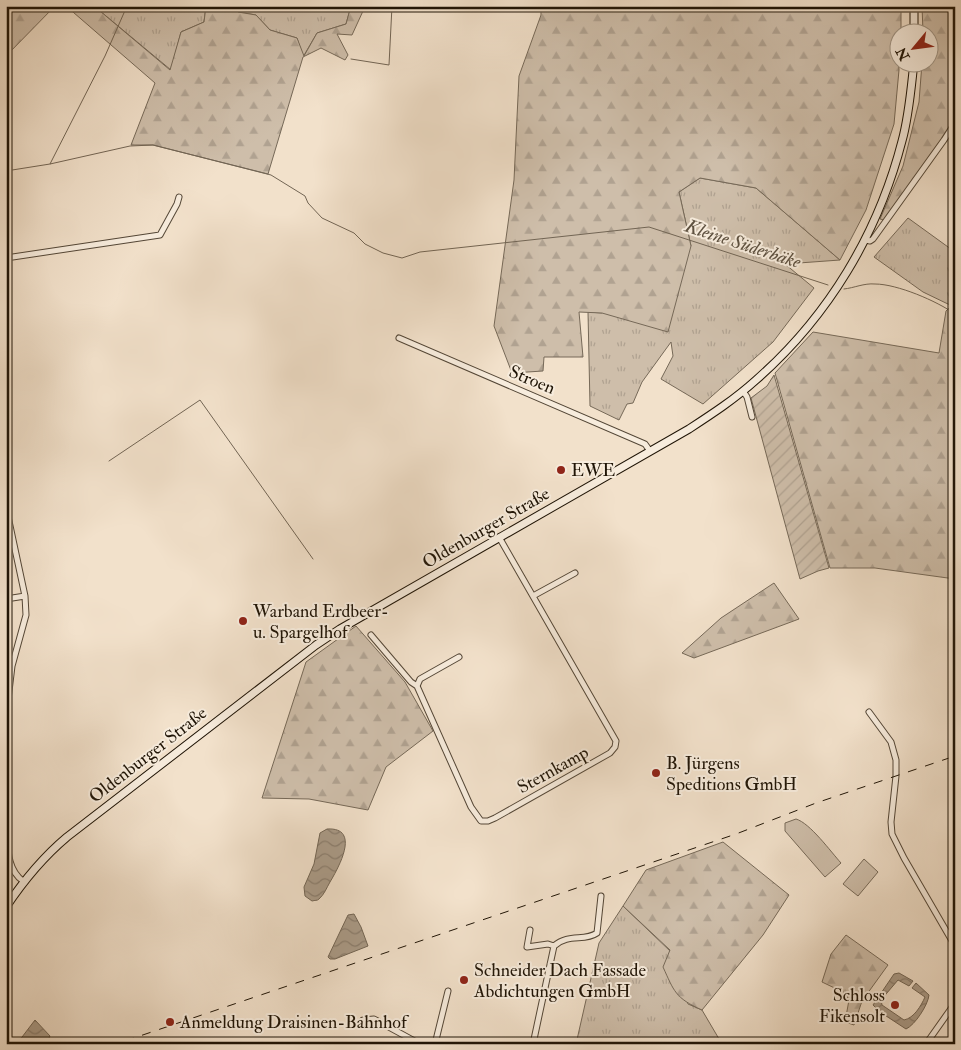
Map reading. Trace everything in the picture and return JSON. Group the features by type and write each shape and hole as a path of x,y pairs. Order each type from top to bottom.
{"main road":[{"path":"914,6 914,22"},
{"name":"Oldenburger Straße","path":"6,906 23,881 66,837 316,644 689,429 743,391 784,353 814,319 845,276 866,240 884,198 903,140 913,72"}],"street":[{"path":"866,240 870,241 873,239 940,147 955,123"},
{"path":"6,258 160,235 178,204 179,197"},
{"name":"Stroen","path":"399,338 644,444 650,452"},
{"path":"743,391 752,416"},
{"path":"6,508 24,596 26,615 12,666 6,716"},
{"name":"Sternkamp","path":"371,635 411,682 417,686 471,807 481,822 495,818 610,753 615,747 616,741 499,537"},
{"path":"533,596 575,574"},
{"path":"6,599 24,596"},
{"path":"417,686 420,679 459,657"},
{"path":"870,712 891,742 896,760 891,822 892,834 955,946"},
{"path":"6,826 11,866 17,876 23,881"},
{"path":"533,1044 554,946 562,939 593,936 597,933 601,896"},
{"path":"530,930 527,947 548,944 554,946"},
{"path":"435,1044 448,991"},
{"path":"926,1044 955,1003"},
{"path":"363,1020 374,1019 420,1044"}],"green space":[{"path":"6,6 55,6 6,56"},
{"path":"66,6 94,6 170,70 181,32 204,22 206,6 232,6 238,12 256,15 270,30 297,38 304,56 317,33 346,24 351,6 363,6 363,11 352,35 337,34 348,55 345,60 321,48 303,57 268,174 153,145 131,145 155,83"},
{"path":"94,6 206,6 204,22 181,32 171,70"},
{"path":"232,6 351,6 346,24 317,33 303,57 297,38 270,30 256,15 238,12"},
{"path":"541,6 901,6 901,22 888,22 888,72 899,72 894,124 866,210 840,260 756,188 700,178 679,192 691,246 668,332 602,313 579,312 583,357 544,357 543,371 512,373 494,326 514,180 519,76 541,15"},
{"path":"922,6 955,6 955,119 941,142 884,220 880,219 903,166 919,102 921,72 938,72 938,22 923,22"},
{"path":"700,178 756,188 840,260 785,264 814,288 773,342 703,404 661,379 673,356 671,342 642,382 633,403 627,404 619,420 590,406 588,312 602,313 691,246 679,192"},
{"path":"908,218 955,252 955,300 950,305 923,292 874,257"},
{"path":"955,302 955,579 875,568 830,568 775,373 813,332 939,353 946,311"},
{"path":"774,375 829,568 800,579 751,398 767,386"},
{"path":"774,583 799,619 694,658 682,653 721,618"},
{"path":"356,626 405,682 433,731 386,767 368,810 309,799 262,798 306,662"},
{"path":"796,819 808,826 841,863 825,877 785,831 785,823"},
{"path":"723,842 789,895 763,935 702,1010 686,1002 676,993 670,982 663,967 670,950 623,906 646,870"},
{"path":"864,859 878,872 858,896 843,884"},
{"path":"623,906 670,951 688,1004 702,1010 722,1044 576,1044 599,943"},
{"path":"846,935 888,965 862,1001 854,1025 845,1022 849,1000 845,993 822,982 831,954"}],"water":[{"path":"327,829 337,830 343,834 345,849 324,893 318,900 312,901 305,896 304,887 314,864 320,833"},
{"path":"354,914 368,946 335,959 330,959 328,957 348,915"},
{"path":"899,973 913,981 909,986 898,980 881,1000 882,1005 904,1020 914,1014 925,997 912,988 916,983 929,995 920,1014 910,1027 906,1029 880,1012 873,1005 894,974"},
{"path":"35,1020 50,1036 46,1044 22,1044 19,1041"}],"waterway":[{"path":"127,6 105,56 50,164 130,146 153,145 271,175 305,196 308,203 322,218 354,233 365,244 383,253 402,258 420,252 649,227 828,285"},
{"path":"351,59 389,65 392,6"},
{"path":"6,171 50,164"},
{"name":"Kleine Süderbäke","path":"844,289 871,284 894,287 928,299 955,314"},
{"path":"109,461 200,400 313,559"}],"railway":[{"path":"125,1041 736,834 816,803 955,756"}],"place":[{"name":"EWE","path":"561,470"},
{"name":"Warband Erdbeer- u. Spargelhof","path":"243,621"},
{"name":"B. Jürgens Speditions GmbH","path":"656,773"},
{"name":"Schneider Dach Fassade Abdichtungen GmbH","path":"464,980"},
{"name":"Schloss Fikensolt","path":"895,1005"},
{"name":"Anmeldung Draisinen-Bahnhof","path":"170,1022"}]}
